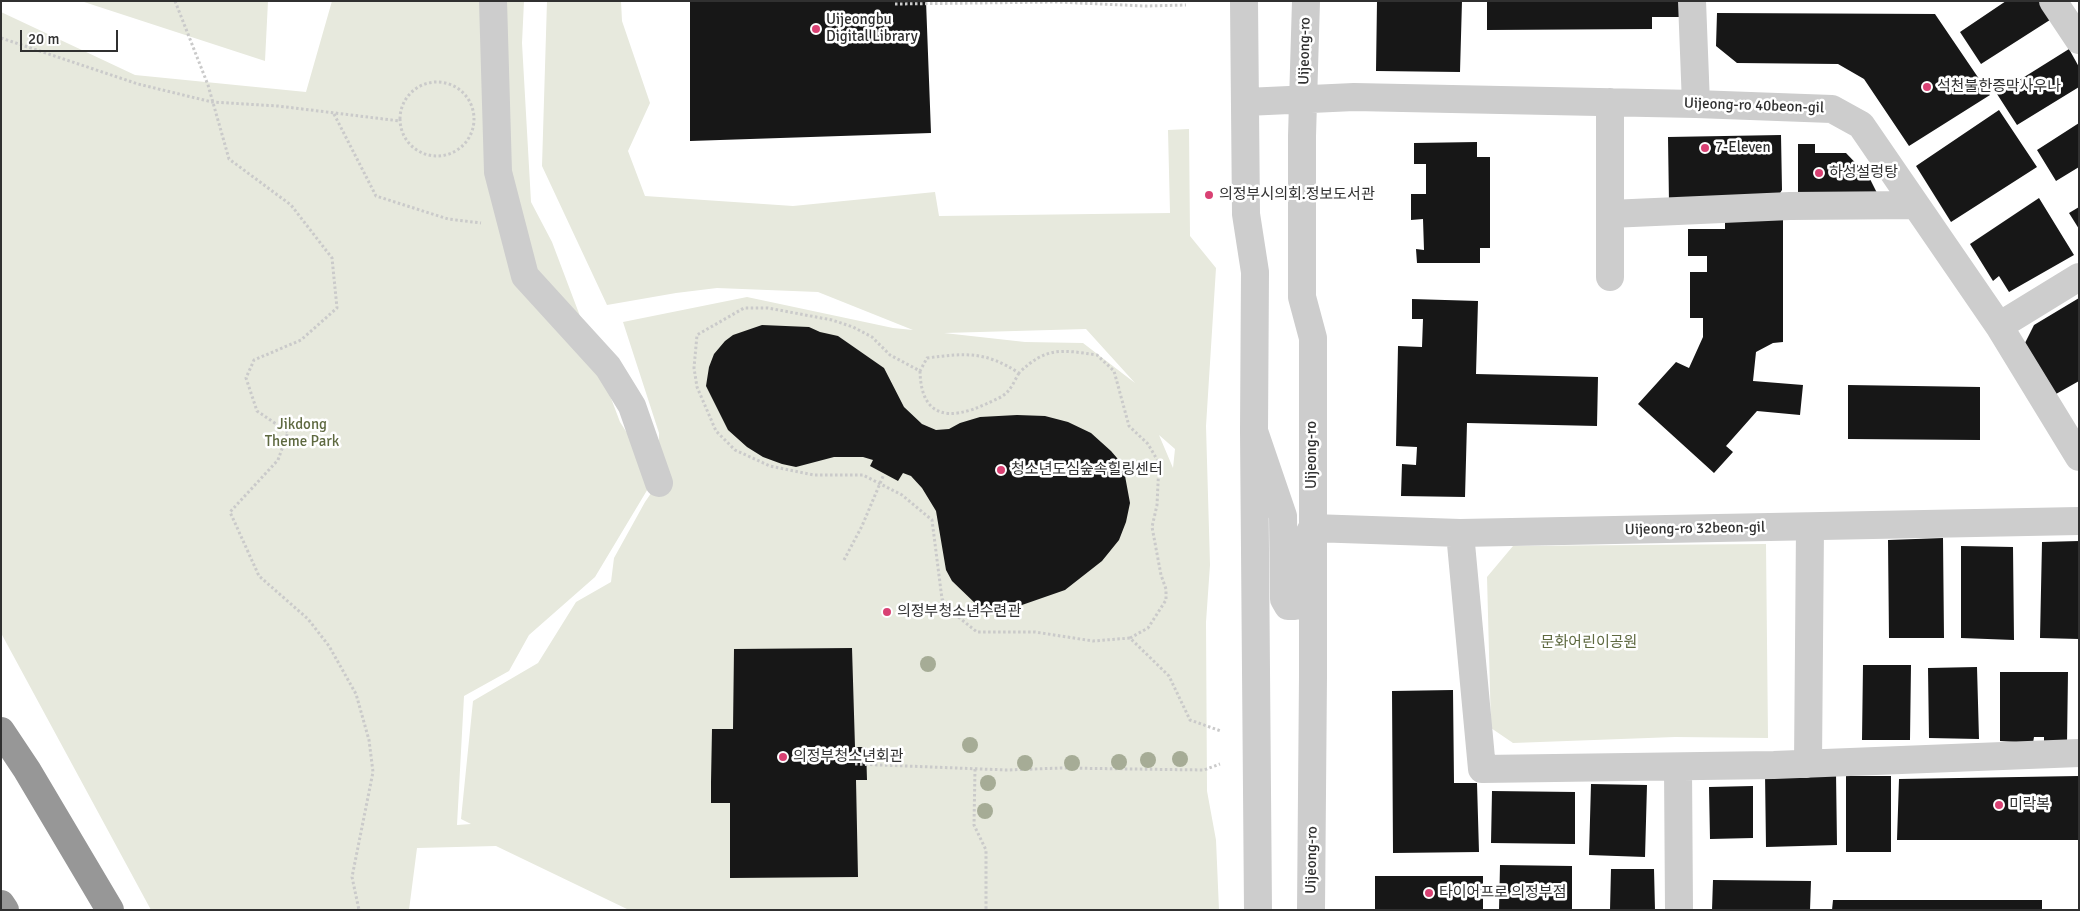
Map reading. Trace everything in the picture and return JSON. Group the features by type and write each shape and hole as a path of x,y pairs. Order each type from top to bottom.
{"highway":[{"path":"1,731 110,910"},
{"path":"1,904 5,910"}],"street":[{"path":"493,1 498,172 525,276 608,367 632,406 658,483"},
{"path":"1244,1 1246,214 1256,272 1254,431 1258,910"},
{"name":"Uijeong-ro","path":"1306,1 1302,136 1302,297 1313,338 1311,910"},
{"path":"1692,1 1696,104"},
{"path":"2053,1 2079,40"},
{"name":"Uijeong-ro 40beon-gil","path":"1246,102 1354,98 1610,102 1832,109 1861,125 1999,326 2079,456"},
{"path":"1610,102 1610,277"},
{"path":"1610,214 1790,206 1916,206"},
{"path":"1999,326 2079,277"},
{"path":"1254,431 1283,516 1284,599 1288,606 1295,606 1298,598 1298,557 1312,528"},
{"name":"Uijeong-ro 32beon-gil","path":"1312,528 1460,533 2079,521"},
{"path":"1808,764 1810,527"},
{"path":"1460,533 1482,769 1808,764 2079,753"},
{"path":"1678,767 1679,910"}],"path":[{"path":"175,1 208,85 229,160 291,205 332,258 337,308 301,340 254,360 246,378 257,412 288,432 278,460 230,512 260,576 308,618 329,646 356,694 369,740 373,772 352,877 359,910"},
{"path":"895,4 1057,2 1145,6 1186,5"},
{"path":"1,38 138,84 212,102 278,106 400,121"},
{"path":"432,82 445,83 458,88 467,98 473,110 474,123 470,137 461,147 450,154 436,156 423,153 411,145 404,134 400,121 402,108 408,96 419,87 432,82"},
{"path":"334,114 376,196 448,219 512,228"},
{"path":"920,370 890,356 872,337 854,327 832,320 768,308 744,308 698,335 694,368 697,387 716,431 735,450 770,466 814,475 863,475 902,495 932,520 942,599 952,612 977,632 1035,632 1093,641 1130,638 1148,628 1166,600 1166,589 1161,574 1152,527 1158,506 1159,463 1148,444 1129,426 1114,371 1097,355 1052,351 1028,364 1019,373 1010,389 1003,396 975,409 955,413 941,413 930,407 923,394 920,370 927,358 955,354 982,355 1019,373"},
{"path":"844,560 862,526 884,474"},
{"path":"1130,638 1169,676 1190,720 1222,731"},
{"path":"855,764 974,769 1204,770 1220,764"},
{"path":"974,769 974,825 986,850 986,910"}],"green space":[{"path":"81,1 268,1 265,61"},
{"name":"Jikdong Theme Park","path":"332,1 524,1 522,43 531,202 552,242 620,422 655,477 595,577 529,635 509,671 464,696 457,825 471,824 461,819 473,701 538,663 576,602 611,582 614,558 645,502 658,483 659,433 623,322 747,297 893,328 913,330 818,292 717,288 607,305 542,166 547,1 621,1 622,21 650,103 628,151 645,196 793,206 935,192 939,216 1170,213 1168,130 1189,129 1190,236 1216,268 1206,426 1210,565 1206,622 1207,791 1216,840 1219,910 629,910 496,846 417,848 409,910 151,910 1,633 1,12 135,75 306,92","holes":["1086,329 1135,383 1083,343 1025,342 944,333","1159,435 1175,449 1173,468"]},
{"name":"문화어린이공원","path":"1766,544 1768,738 1675,737 1513,743 1491,728 1487,577 1513,546"}],"building":[{"path":"690,1 926,1 931,133 690,141"},
{"path":"1377,1 1462,1 1460,72 1376,71"},
{"path":"1487,1 1681,1 1681,17 1652,17 1652,29 1487,30"},
{"path":"2006,1 2042,1 2053,18 1981,64 1960,32"},
{"name":"석천불한증막사우나","path":"1717,13 1935,14 1990,95 1909,146 1864,79 1838,64 1737,63 1716,46"},
{"path":"2069,49 2079,67 2079,87 2017,125 1997,94"},
{"path":"1999,110 2037,167 1951,222 1916,166"},
{"path":"2079,123 2079,167 2056,181 2037,150"},
{"path":"1781,135 1782,190 1775,201 1669,203 1668,137"},
{"path":"1477,142 1477,157 1490,157 1490,248 1480,248 1480,263 1417,263 1416,249 1424,250 1423,219 1411,220 1411,194 1426,194 1426,164 1414,164 1414,143"},
{"path":"1798,144 1815,144 1815,153 1846,153 1869,177 1878,195 1798,196"},
{"path":"2039,198 2074,255 2009,292 1999,276 1993,281 1970,244"},
{"path":"2079,207 2079,229 2069,213"},
{"path":"1725,213 1783,213 1783,342 1773,343 1756,352 1753,381 1803,385 1800,415 1757,411 1726,446 1733,452 1714,473 1638,404 1676,362 1689,368 1703,337 1703,318 1690,318 1690,272 1707,272 1707,256 1688,256 1688,229 1725,229"},
{"path":"2079,298 2079,381 2056,394 2025,343 2034,325"},
{"path":"1412,299 1478,301 1476,374 1598,377 1597,426 1467,423 1465,497 1401,496 1402,464 1416,465 1417,447 1396,446 1398,346 1422,347 1423,319 1412,319"},
{"name":"청소년도심숲속힐링센터","path":"762,325 809,327 820,332 838,336 884,368 904,407 922,424 936,430 949,429 960,423 980,417 1017,415 1045,416 1068,422 1091,433 1123,465 1130,503 1126,522 1119,540 1102,561 1065,590 999,613 978,606 952,581 946,570 936,511 922,488 911,476 903,473 898,481 870,466 873,460 863,457 834,457 796,467 782,464 763,457 747,447 728,430 706,386 709,367 714,354 725,341 733,335"},
{"path":"1848,385 1980,387 1980,440 1848,439"},
{"path":"1943,538 1944,638 1889,638 1888,540"},
{"path":"2079,541 2079,639 2040,638 2042,542"},
{"path":"1961,546 2013,547 2014,640 1961,638"},
{"name":"의정부청소년회관","path":"852,648 855,747 866,747 867,780 856,780 858,877 730,878 730,803 711,803 711,782 712,729 733,729 734,649"},
{"path":"1863,665 1911,665 1910,740 1862,740"},
{"path":"1977,667 1979,739 1929,738 1928,668"},
{"path":"2000,672 2068,672 2067,744 2044,743 2044,737 2034,737 2033,743 2000,741"},
{"path":"1453,690 1454,783 1477,783 1479,852 1393,853 1392,691"},
{"path":"1836,772 1837,845 1766,847 1765,773"},
{"path":"1846,776 1891,776 1891,852 1846,852"},
{"path":"2079,776 2079,840 1897,840 1899,779"},
{"path":"1591,784 1647,785 1645,857 1589,855"},
{"path":"1753,786 1753,838 1710,839 1709,787"},
{"path":"1492,791 1575,792 1575,844 1491,843"},
{"path":"1500,865 1572,866 1572,910 1499,910"},
{"path":"1611,869 1654,869 1655,910 1610,910"},
{"name":"타이어프로 의정부점","path":"1375,876 1483,876 1483,910 1375,910"},
{"path":"1713,880 1811,881 1810,910 1712,910"},
{"path":"1833,900 2042,900 2042,910 1832,910"}],"place":[{"name":"Uijeongbu Digital Library","path":"816,29"},
{"name":"석천불한증막사우나","path":"1927,87"},
{"name":"7-Eleven","path":"1705,148"},
{"name":"하성설렁탕","path":"1819,173"},
{"name":"의정부시의회.정보도서관","path":"1209,195"},
{"name":"청소년도심숲속힐링센터","path":"1001,470"},
{"name":"의정부청소년수련관","path":"887,612"},
{"name":"의정부청소년회관","path":"783,757"},
{"name":"미락복","path":"1999,805"},
{"name":"타이어프로 의정부점","path":"1429,893"}]}
